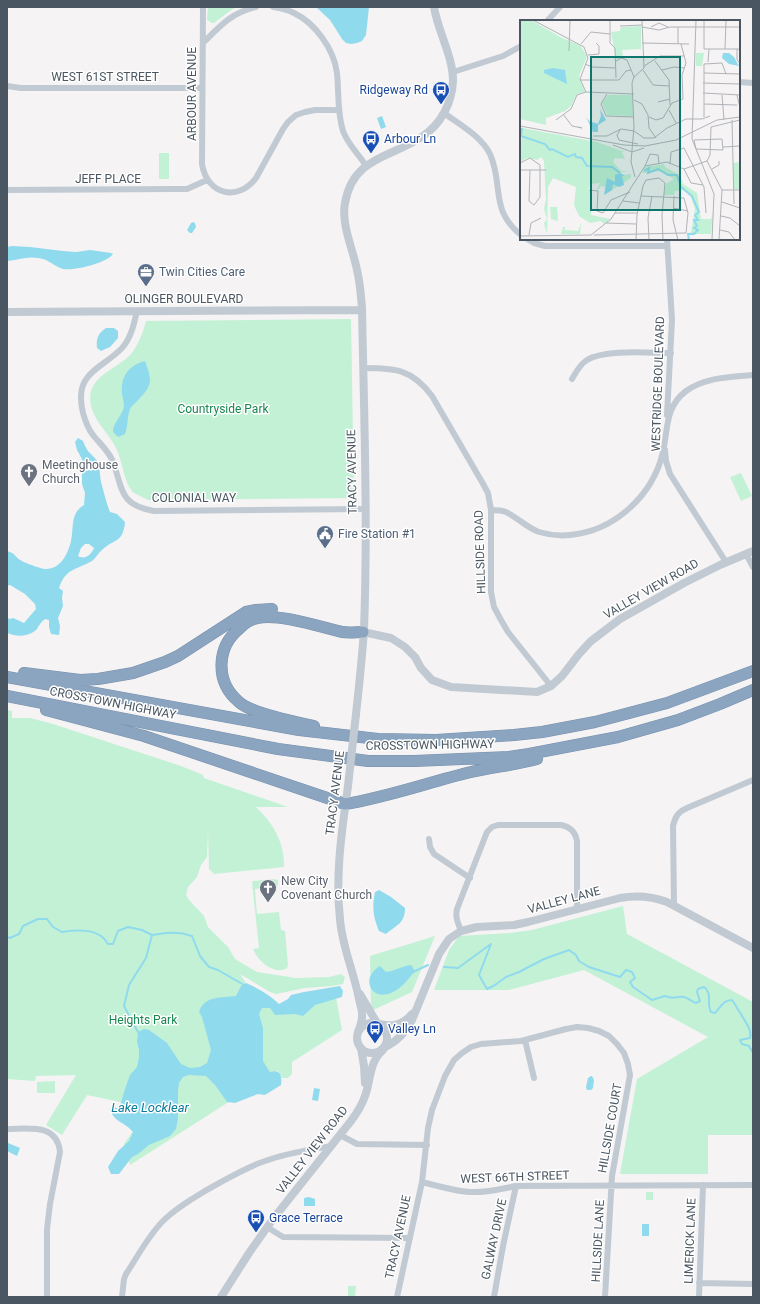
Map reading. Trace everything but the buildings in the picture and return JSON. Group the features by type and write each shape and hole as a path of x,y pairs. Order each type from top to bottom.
{"highway":[{"path":"7,671 80,680 98,679 133,673 178,656 246,612 256,610 274,609 364,632"},
{"path":"364,632 344,632 270,616 256,618 249,621 235,632 227,643 223,651 222,662 224,682 239,702 255,711 313,726 416,740"},
{"name":"CROSSTOWN HIGHWAY","path":"7,677 300,730 362,738 447,740 514,736 595,722 668,703 753,671"},
{"name":"CROSSTOWN HIGHWAY","path":"7,696 278,749 368,761 452,760 508,757 529,754 618,737 678,720 753,690"},
{"path":"7,700 144,736 345,804 364,801 472,772 522,763 618,737"}],"street":[{"name":"ARBOUR AVENUE","path":"203,7 202,164 207,180"},
{"path":"203,43 233,15 256,7"},
{"path":"274,7 294,13 300,17 317,31 326,43 337,71 339,110 343,130 348,141 366,166"},
{"name":"TRACY AVENUE","path":"358,1032 362,1022 362,1014 357,988 345,946 340,921 338,897 338,871 364,632 365,509 362,310 358,271 344,216 348,191 354,180 366,166 382,156 423,137 432,129 444,113 451,96 452,72 434,7"},
{"path":"548,20 560,7"},
{"path":"452,72 503,56 520,47"},
{"path":"740,82 753,83"},
{"name":"WEST 61ST STREET","path":"7,86 21,88 202,88"},
{"path":"207,180 213,186 228,193 244,189 251,185 256,178 283,129 296,115 315,110 339,110"},
{"path":"444,113 475,136 489,153 493,163 502,210 514,230 520,234"},
{"name":"JEFF PLACE","path":"7,190 187,189 207,180"},
{"path":"529,240 545,246 666,246"},
{"name":"WESTRIDGE BOULEVARD","path":"667,240 666,246 672,301 672,320 664,448 666,461 670,474 726,562"},
{"name":"OLINGER BOULEVARD","path":"7,312 362,310"},
{"name":"COLONIAL WAY","path":"137,311 128,340 119,350 96,367 90,374 84,382 81,401 87,424 92,434 107,451 112,460 122,491 128,499 144,509 154,511 365,509"},
{"path":"572,379 581,364 598,355 608,353 671,353"},
{"name":"HILLSIDE ROAD","path":"363,368 396,370 407,374 417,379 432,396 488,493 491,510 491,592 494,607 508,632 551,686"},
{"path":"491,510 505,511 538,532 553,535 584,533 599,528 628,510 640,498 650,484 658,469 663,452 666,423 670,411 677,401 690,389 707,380 753,375"},
{"path":"750,553 753,567"},
{"name":"VALLEY VIEW ROAD","path":"364,632 391,638 405,647 415,657 421,668 432,680 451,687 537,692 551,686 562,676 591,641 606,629 648,602 684,583 726,562 750,553"},
{"path":"674,906 673,826 677,815 681,810 753,780"},
{"path":"461,931 456,914 487,832 492,827 498,825 561,825 567,826 572,830 576,835 577,841 577,910"},
{"path":"429,839 430,847 434,854 470,878"},
{"name":"VALLEY LANE","path":"384,1048 392,1043 407,1029 439,954 449,939 461,931 477,927 514,925 632,896 644,896 656,898 674,906 753,948"},
{"name":"TRACY AVENUE","path":"357,988 378,1024"},
{"name":"VALLEY LANE","path":"378,1024 388,1026 403,1023 411,1016 416,1008"},
{"path":"360,1048 374,1054 384,1048 387,1041 386,1031 378,1024 369,1023 358,1032 357,1040 364,1066 366,1096"},
{"name":"HILLSIDE COURT","path":"422,1182 428,1128 432,1110 443,1082 454,1060 471,1047 481,1044 506,1043 525,1040 577,1027 599,1031 609,1036 624,1053 628,1064 629,1081 612,1176 612,1186"},
{"path":"525,1040 534,1078"},
{"name":"VALLEY VIEW ROAD","path":"221,1297 267,1227 352,1121 366,1096 374,1060 384,1048"},
{"path":"7,1129 36,1129 48,1132 56,1138 59,1145 60,1152 50,1204 47,1229 47,1297"},
{"path":"340,1135 357,1144 426,1145"},
{"path":"122,1297 126,1274 154,1233 171,1213 234,1174 266,1160 302,1151 331,1146"},
{"name":"TRACY AVENUE","path":"397,1297 422,1182"},
{"name":"WEST 66TH STREET","path":"422,1182 453,1190 470,1192 487,1192 516,1186 753,1185"},
{"name":"LIMERICK LANE","path":"699,1297 703,1185"},
{"name":"GALWAY DRIVE","path":"494,1297 516,1186"},
{"name":"HILLSIDE LANE","path":"606,1297 612,1186"},
{"path":"267,1227 283,1237 410,1238"},
{"path":"699,1283 753,1284"}],"green space":[{"path":"208,7 237,7 212,23 207,20"},
{"path":"159,153 169,153 169,179 159,179"},
{"name":"Countryside Park","path":"351,319 354,498 148,500 131,490 117,450 93,412 90,396 92,388 97,381 131,354 140,338 146,321"},
{"path":"741,473 752,496 741,501 730,477"},
{"name":"Heights Park","path":"7,710 12,711 12,718 30,718 53,724 181,766 203,775 204,778 288,807 256,807 268,820 277,834 284,858 284,867 214,874 209,869 208,830 207,857 201,865 197,877 188,887 186,895 204,916 208,927 228,947 235,959 257,972 296,978 329,977 341,974 345,977 343,984 305,988 276,994 240,974 246,983 244,984 277,1008 335,992 342,1030 292,1062 292,1074 288,1078 282,1078 277,1071 130,1165 124,1144 149,1108 87,1095 62,1135 46,1125 76,1075 36,1076 35,1081 7,1079"},
{"path":"272,879 278,880 278,886 255,889 257,914 279,912 281,930 285,931 288,965 287,968 282,970 277,970 267,966 258,958 253,949 259,948 252,882"},
{"path":"623,906 627,934 753,1002 753,1135 708,1135 708,1174 620,1174 637,1079 708,1037 584,970 509,990 434,990 449,950 459,936 532,930"},
{"path":"435,936 412,992 371,1011 370,956"},
{"path":"55,1081 55,1093 37,1093 37,1082"},
{"path":"646,1192 653,1192 653,1200 646,1200"},
{"path":"348,1286 356,1286 355,1297 348,1297"}],"water":[{"path":"316,7 369,7 366,35 362,41 357,43 346,43 330,20"},
{"path":"382,116 386,127 381,129 377,118"},
{"path":"193,222 195,223 196,227 192,233 190,233 187,230"},
{"path":"12,246 76,252 90,250 113,254 110,257 90,266 75,269 63,269 38,258 7,261 7,247"},
{"path":"106,328 114,328 118,331 118,338 110,347 101,351 97,348 97,339 99,334"},
{"path":"145,361 150,378 149,386 131,408 128,415 125,434 118,437 113,432 113,429 124,408 122,383 126,373 130,369"},
{"path":"78,438 83,441 87,450 97,461 101,482 110,512 117,514 125,522 124,529 118,539 101,551 92,561 72,570 62,581 59,588 63,591 63,606 58,618 60,626 59,635 51,634 49,620 45,619 34,632 30,634 19,636 7,633 7,618 13,618 24,623 36,609 35,604 25,594 10,585 7,586 7,551 26,563 43,569 50,569 59,564 70,546 73,521 76,512 84,505 85,493 82,484 82,459 75,442","holes":["85,544 89,544 94,548 91,553 85,557 78,556 81,548"]},
{"path":"379,890 405,908 402,921 386,934 379,931 374,916 373,907 375,892"},
{"path":"411,965 415,971 405,983 393,992 386,995 379,994 374,992 371,988 369,982 370,977 380,966 386,972"},
{"name":"Lake Locklear","path":"246,983 264,992 279,1004 288,999 291,995 304,992 340,986 343,991 342,997 315,1005 303,1016 295,1014 275,1015 270,1008 262,1008 259,1014 263,1028 263,1061 270,1072 279,1072 281,1085 265,1095 258,1094 235,1103 227,1102 215,1085 206,1076 189,1075 183,1077 179,1083 178,1119 176,1129 170,1136 149,1145 132,1157 119,1174 111,1174 108,1167 118,1151 129,1141 133,1132 117,1120 110,1110 112,1106 119,1109 130,1075 137,1067 139,1057 137,1042 138,1032 144,1029 149,1030 167,1043 181,1064 190,1068 200,1067 207,1063 211,1050 202,1017 199,1012 201,1007 209,1000 214,998 236,996 241,986"},
{"path":"591,1076 594,1080 593,1088 591,1090 587,1090 586,1087 588,1078"},
{"path":"314,1088 320,1089 318,1101 312,1100"},
{"path":"8,1143 20,1148 17,1156 7,1151"},
{"path":"309,1197 315,1199 315,1206 304,1206 304,1198"},
{"path":"642,1224 649,1224 649,1236 642,1236"}],"waterway":[{"path":"7,937 10,938 19,934 23,926 38,919 47,919 53,927 62,932 93,932 103,938 108,944 113,944 118,931 128,927 142,930 152,935 172,933 186,934 192,936 200,956 209,967 218,970 244,985"},
{"path":"138,1032 124,1006 129,985 146,958 152,935"},
{"path":"444,967 458,968 491,944 479,975 487,989 506,977 544,959 569,950 576,955 579,961 589,967 620,977 626,970 632,972 635,978 630,982 633,987 652,1000 665,996 671,998 684,997 696,1003 700,1001 697,992 698,989 704,987 707,989 709,995 709,1006 711,1012 715,1013 722,1004 726,1001 732,1000 750,1032 750,1038 740,1040 742,1044 749,1046 753,1053"},
{"path":"413,972 428,965"}],"place":[{"name":"Ridgeway Rd","path":"441,105"},
{"name":"Arbour Ln","path":"371,154"},
{"name":"Twin Cities Care","path":"146,287"},
{"name":"Meetinghouse Church","path":"29,487"},
{"name":"Fire Station #1","path":"325,549"},
{"name":"New City Covenant Church","path":"268,903"},
{"name":"Valley Ln","path":"375,1044"},
{"name":"Grace Terrace","path":"256,1233"}]}
